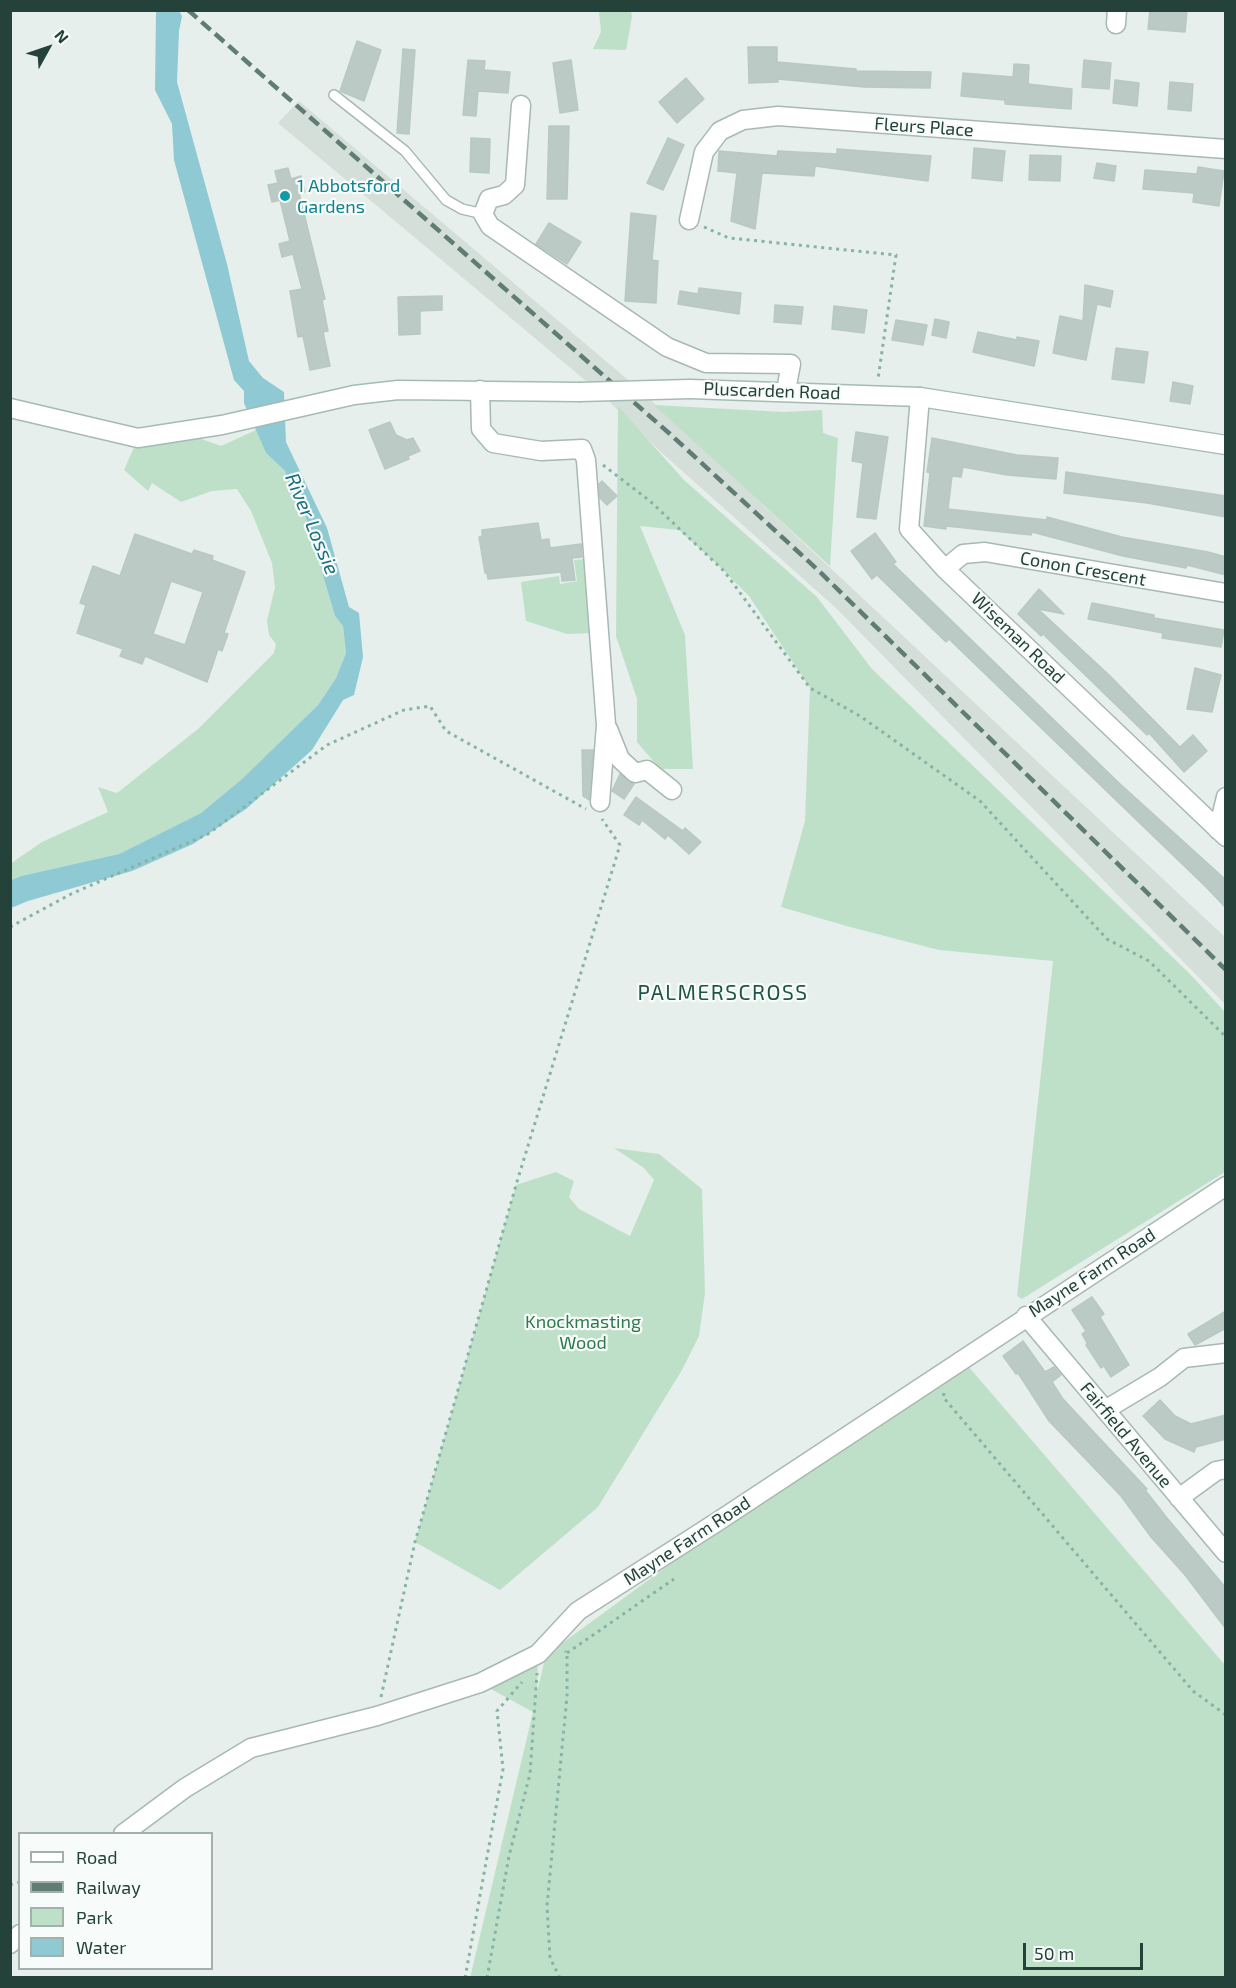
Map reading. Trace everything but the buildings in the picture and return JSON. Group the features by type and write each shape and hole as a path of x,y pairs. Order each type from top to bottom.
{"street":[{"path":"521,105 515,185 504,195 489,199 483,214 490,226 667,347 706,363 791,364 786,390"},
{"name":"Fleurs Place","path":"689,220 704,152 720,131 743,120 778,116 1226,148"},
{"name":"Pluscarden Road","path":"10,408 138,438 222,425 315,402 398,390 579,392 690,389 786,390 920,397 1226,445"},
{"path":"480,390 481,429 493,443 542,451 582,449 586,460 592,514 597,626 606,725 600,802"},
{"name":"Wiseman Road","path":"920,397 909,529 945,568 1222,833"},
{"name":"Conon Crescent","path":"945,568 963,554 985,552 1226,593"},
{"path":"606,725 620,759 635,773 647,770 672,790"},
{"path":"1222,833 1226,797"},
{"name":"Mayne Farm Road","path":"124,1832 185,1788 251,1748 376,1716 480,1683 538,1654 578,1611 717,1522 1226,1186"},
{"name":"Fairfield Avenue","path":"1026,1316 1226,1553"},
{"path":"1105,1410 1160,1377 1184,1358 1226,1353"},
{"path":"1179,1498 1216,1471 1226,1469"}],"lane":[{"path":"334,95 405,151 446,200 462,208 483,214"}],"path":[{"path":"689,220 729,238 896,255 876,395"},
{"path":"582,449 650,501 724,571 810,688 860,716 980,801 1107,939 1149,961 1226,1037"},
{"path":"10,927 71,894 208,834 327,745 404,710 430,706 446,731 606,821 620,845 516,1185 418,1530 376,1716"},
{"path":"945,1370 943,1397 1193,1691 1226,1715"},
{"path":"567,1653 674,1579"},
{"path":"553,1637 567,1653 567,1696 548,1906 550,1958 560,1977"},
{"path":"487,1977 509,1856 530,1774 537,1664 530,1672"},
{"path":"465,1977 503,1769 497,1711 524,1680"}],"shaded area":[{"path":"299,101 640,390 1225,937 1225,1004 836,608 662,453 598,391 278,123"}],"green space":[{"path":"599,11 631,11 626,50 593,49 601,32"},
{"path":"654,405 784,412 822,410 823,433 838,438 830,566"},
{"path":"618,406 684,480 817,597 872,669 1190,974 1225,1012 1225,1172 1022,1299 1017,1296 1053,961 939,950 781,907 805,821 810,688 749,596 679,530 640,526 685,635 693,769 660,769 637,742 637,699 616,636"},
{"path":"256,430 266,453 285,471 293,499 302,505 335,616 343,626 346,653 336,678 318,705 242,779 201,813 119,854 21,876 11,881 10,864 42,842 108,812 98,787 117,793 198,729 274,653 276,644 269,635 267,621 275,587 272,563 251,511 237,489 212,491 181,502 152,483 148,491 124,470 138,438 182,432 221,446"},
{"path":"589,559 592,633 567,634 526,621 521,582 559,576 560,584 577,581 574,560"},
{"name":"Knockmasting Wood","path":"614,1148 659,1154 702,1189 705,1293 699,1336 682,1370 598,1507 500,1590 415,1542 516,1185 556,1172 574,1181 569,1197 579,1209 630,1236 654,1180 644,1168"},
{"path":"962,1359 1225,1665 1225,1977 470,1978 533,1712 480,1683 538,1654 537,1692 546,1655 826,1450"}],"water":[{"name":"River Lossie","path":"156,11 179,11 182,16 179,31 177,82 227,264 249,361 263,378 284,392 286,442 327,528 349,607 359,613 363,657 354,695 343,700 312,750 246,809 193,844 132,871 11,908 10,881 21,876 119,854 201,813 242,779 318,705 336,678 346,653 343,626 335,616 302,505 293,499 285,471 266,453 244,403 244,391 234,380 174,160 172,124 155,90"}],"railway":[{"path":"188,10 670,434 819,571 1226,970"}],"place":[{"name":"1 Abbotsford Gardens","path":"285,196"}],"district":[{"name":"PALMERSCROSS","path":"723,993"}]}
